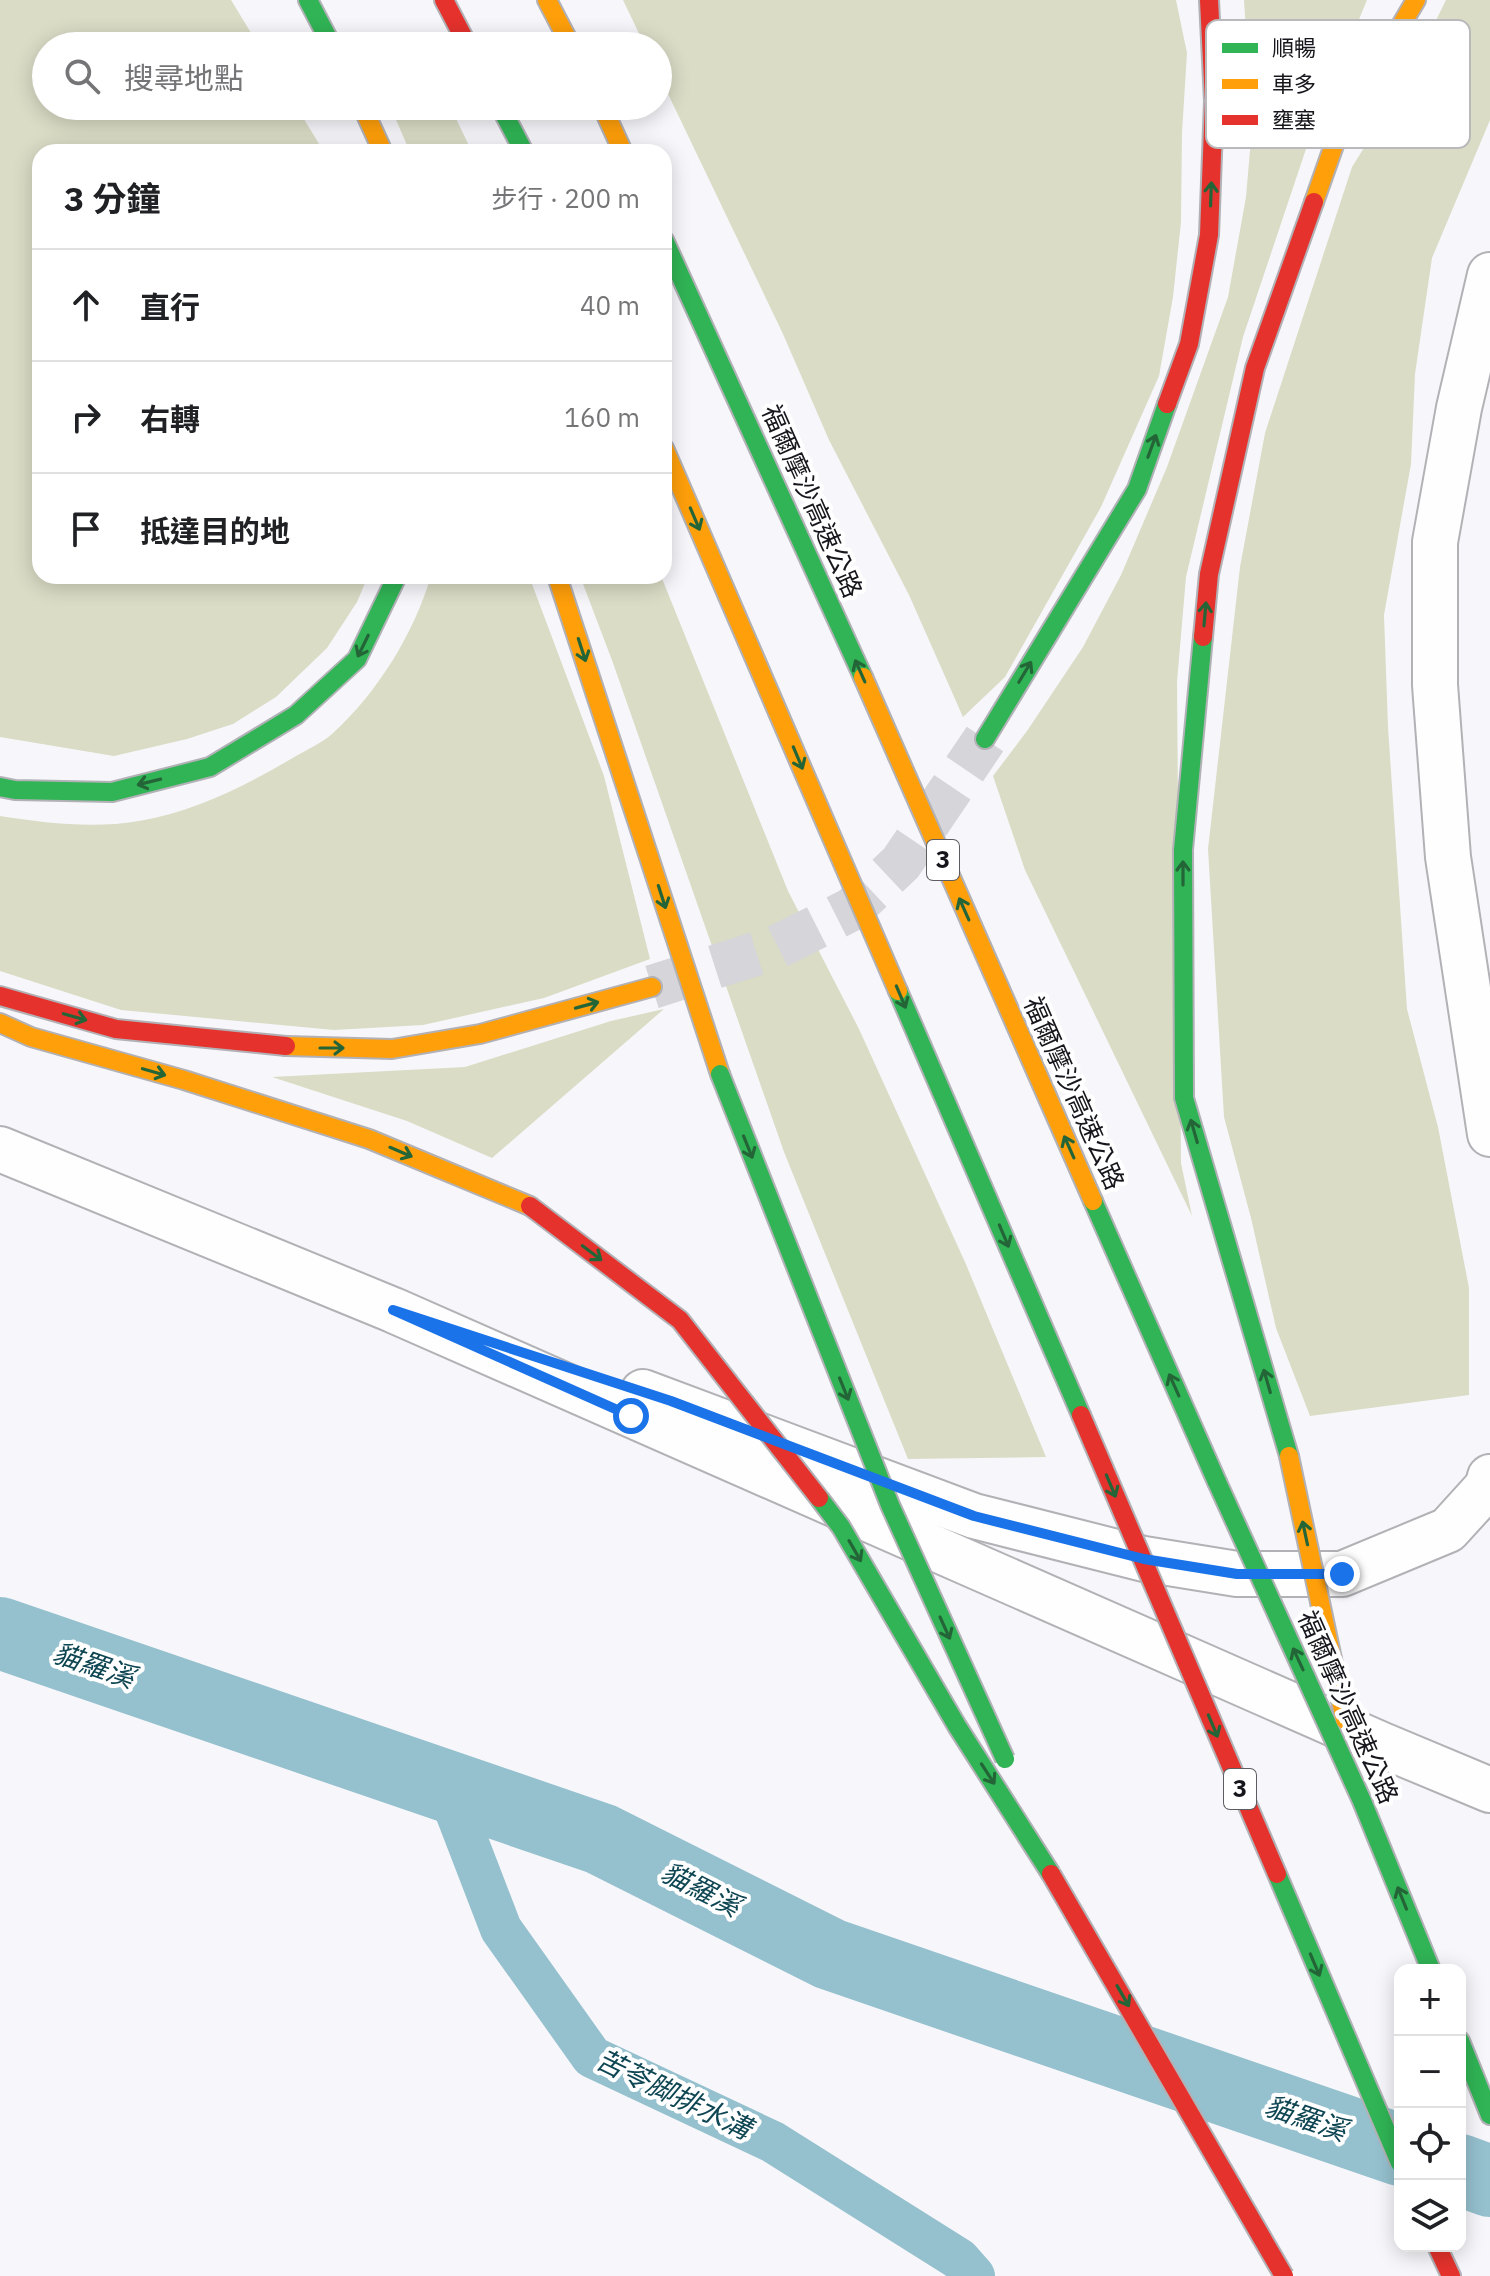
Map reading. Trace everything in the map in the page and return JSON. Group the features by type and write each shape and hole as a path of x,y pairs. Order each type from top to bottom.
{"highway":[{"path":"289,0 299,23"},
{"path":"308,0 325,32"},
{"path":"444,0 461,32"},
{"path":"547,0 564,32"},
{"path":"1209,0 1210,20"},
{"path":"1404,20 1415,1"},
{"path":"369,120 380,144"},
{"path":"508,120 520,144"},
{"path":"608,120 619,144"},
{"path":"985,739 1137,489 1189,344 1209,235 1212,148"},
{"path":"1333,148 1255,368 1209,574 1183,850 1184,1098 1289,1456 1362,1801"},
{"name":"福爾摩沙高速公路","path":"672,257 803,542 1217,1482 1362,1801 1429,1964"},
{"name":"3","path":"672,467 1394,2149"},
{"path":"0,787 112,792 210,767 296,715 357,659 393,584"},
{"path":"560,584 720,1074 890,1505 1071,1905"},
{"path":"0,996 116,1029 301,1048 392,1049 480,1034 652,987"},
{"path":"0,1023 31,1037 184,1080 369,1139 530,1206 680,1320 841,1527 957,1726 1071,1905 1284,2276"},
{"path":"1466,2056 1490,2115"},
{"path":"1440,2252 1451,2276"}],"street":[{"path":"1490,275 1459,408 1435,542 1435,685 1448,857 1490,1134"},
{"path":"0,1149 393,1310 1490,1790"},
{"path":"393,1310 671,1401 974,1516 1144,1559 1237,1574 1342,1574 1448,1530 1487,1487 1490,1477"}],"green space":[{"path":"0,0 231,0 250,32 32,32 32,120 305,120 319,144 32,144 32,584 365,584 357,602 327,648 276,697 233,724 187,739 114,756 0,737"},
{"path":"623,0 1176,0 1187,53 1181,222 1173,297 1159,376 1101,507 1005,677 963,717 909,595 829,440 783,334 672,102 672,32 638,32"},
{"path":"1244,0 1367,0 1359,20 1245,20"},
{"path":"1446,0 1490,0 1490,120 1432,258 1415,374 1411,464 1384,615 1388,727 1407,1009 1438,1127 1469,1288 1469,1395 1310,1416 1276,1328 1224,1117 1208,849 1240,567 1265,433 1352,167 1364,148 1470,148 1470,20 1436,20"},
{"path":"396,120 457,120 468,144 407,144"},
{"path":"1250,148 1306,148 1243,337 1186,577 1177,682 1181,1163 1192,1216 1025,870 993,776 1083,647 1121,575 1167,467 1228,297 1246,197"},
{"path":"428,584 532,584 604,776 650,959 544,998 423,1025 334,1030 121,1010 0,971 0,816 86,825 139,821 180,811 240,787 319,743 349,718 392,661"},
{"path":"583,584 664,584 788,891 859,1029 965,1262 1046,1457 908,1459 784,1152"},
{"path":"664,1009 492,1158 407,1121 272,1077 465,1067 611,1021"}],"waterway":[{"name":"貓羅溪","path":"0,1633 601,1839 830,1954 1394,2148"},
{"name":"苦苓脚排水溝","path":"446,1786 501,1929 592,2057 773,2142 959,2259 974,2276"},
{"name":"貓羅溪","path":"1466,2172 1490,2181"}],"tunnel":[{"path":"652,987 777,947 852,909 901,863 985,739"}],"traffic: fast":[{"path":"308,0 325,32"},
{"path":"507,120 520,144"},
{"path":"672,258 863,677"},
{"path":"985,739 1137,489 1167,404"},
{"path":"0,787 112,792 210,767 296,715 357,659 393,584"},
{"path":"1203,637 1183,850 1184,1098 1289,1456"},
{"path":"898,991 1081,1415"},
{"path":"720,1074 890,1505 1005,1759"},
{"path":"1093,1201 1217,1482"},
{"path":"1217,1482 1362,1801 1429,1964"},
{"path":"819,1498 841,1527 957,1726 1051,1874"},
{"path":"1277,1874 1394,2149"},
{"path":"1466,2056 1490,2115"}],"traffic: slow":[{"path":"547,0 564,32"},
{"path":"1404,20 1416,0"},
{"path":"368,120 379,144"},
{"path":"608,120 619,144"},
{"path":"1314,202 1333,148"},
{"path":"672,467 898,991"},
{"path":"560,584 720,1074"},
{"path":"863,677 1093,1201"},
{"path":"286,1046 392,1049 480,1034 652,987"},
{"path":"0,1023 31,1037 184,1080 369,1139 530,1206"},
{"path":"1289,1456 1345,1720"}],"traffic: jam":[{"path":"444,0 461,32"},
{"path":"1209,0 1210,20"},
{"path":"1167,404 1189,344 1209,235 1212,148"},
{"path":"1203,637 1209,574 1255,368 1314,202"},
{"path":"0,996 116,1029 286,1046"},
{"path":"530,1206 680,1320 819,1498"},
{"path":"1081,1415 1277,1874"},
{"path":"1051,1874 1284,2276"},
{"path":"1440,2252 1451,2276"}],"route":[{"path":"631,1416 393,1310 671,1401 974,1516 1144,1559 1237,1574 1342,1574"}]}
